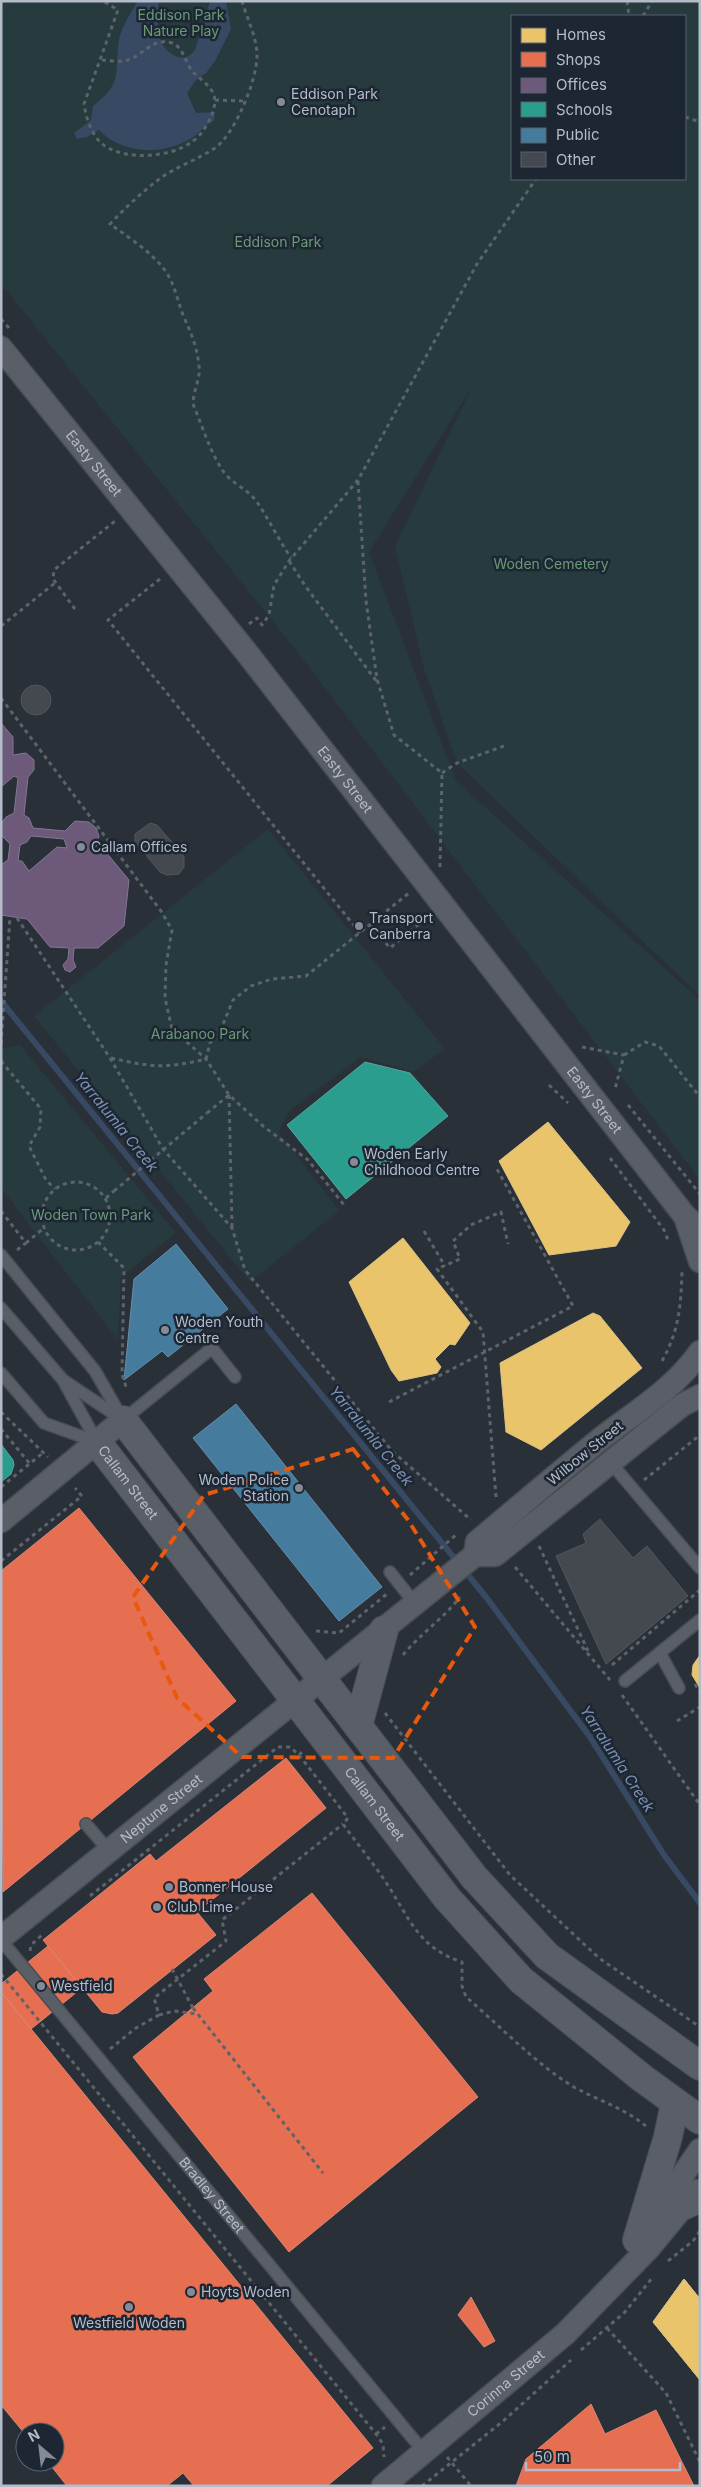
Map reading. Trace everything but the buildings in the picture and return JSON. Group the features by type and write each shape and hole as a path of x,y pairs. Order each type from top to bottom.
{"street":[{"name":"Easty Street","path":"1,348 246,653 692,1223 689,1262"},
{"name":"Wilbow Street","path":"322,1680 416,1605 455,1587 475,1555 477,1542 572,1462 667,1388 690,1367 700,1352"},
{"name":"Wilbow Street","path":"475,1555 495,1554 682,1405 700,1396"},
{"path":"1,1521 123,1420 474,1877 547,1956 700,2066"},
{"name":"Callam Street","path":"97,1442 447,1898 521,1980 700,2120"},
{"path":"358,1726 373,1690 384,1630"},
{"name":"Neptune Street","path":"1,1939 322,1680"},
{"path":"637,2240 668,2137 676,2103"},
{"name":"Corinna Street","path":"623,2273 637,2240 700,2150"},
{"name":"Corinna Street","path":"382,2486 565,2334 648,2249 695,2197"}],"lane":[{"path":"3,1257 95,1372 123,1420"},
{"path":"1,1308 63,1380 97,1442"},
{"path":"123,1420 212,1348 235,1377"},
{"path":"1,1373 44,1423 97,1442"},
{"path":"63,1380 123,1420"},
{"path":"611,1463 700,1568"},
{"path":"390,1572 416,1605"},
{"path":"621,1685 700,1620"},
{"path":"660,1652 679,1688"},
{"path":"86,1824 109,1851"},
{"name":"Bradley Street","path":"1,1939 424,2452"}],"path":[{"path":"102,60 128,60 152,44 168,42 180,48 187,65 210,88 215,100 213,113 205,128 194,141 184,147 145,156 129,155 112,149 102,143 94,134 88,121 84,104 102,60 118,10 103,1"},
{"path":"242,1 252,28 258,55 255,80 230,130 217,146 160,179 110,224 145,250 164,269 171,282 193,332 200,368 193,396 193,404 223,471 233,483 257,502 306,588 378,685"},
{"path":"627,1 629,15"},
{"path":"644,15 652,1"},
{"path":"215,100 245,101"},
{"path":"686,117 700,122"},
{"path":"246,626 257,618 262,625 269,615 274,585 290,559 358,480 476,264 535,180"},
{"path":"358,480 366,601 378,685 394,735 442,773"},
{"path":"75,609 52,579 54,570 115,520"},
{"path":"162,577 108,620 360,933"},
{"path":"1,626 55,583"},
{"path":"1,698 162,911 172,930 166,966 165,998 172,1029 206,1059 228,1095 263,1126 308,1160 344,1205"},
{"path":"442,773 458,763 504,746"},
{"path":"440,869 442,773"},
{"path":"206,1059 210,1043 224,1022 233,1000 251,986 272,979 306,976 406,896 412,904"},
{"path":"370,924 390,948 425,919 418,911"},
{"path":"1,1044 4,1030 10,917"},
{"path":"17,918 110,1058 163,1149 232,1228"},
{"path":"582,1048 624,1055 646,1042 659,1046 700,1097"},
{"path":"615,1088 624,1055"},
{"path":"110,1058 144,1066 176,1066 206,1059"},
{"path":"1,1061 41,1110 40,1127 30,1146 46,1180 54,1189"},
{"path":"549,1086 570,1105"},
{"path":"228,1095 232,1228 245,1270 392,1451 473,1521 478,1516"},
{"path":"106,1198 228,1095"},
{"path":"605,1152 664,1230 671,1246"},
{"path":"389,1402 573,1306 497,1169"},
{"path":"76,1181 98,1189 106,1198 110,1217 105,1235 98,1242 78,1250 67,1249 49,1237 44,1228 43,1207 54,1189 65,1183 76,1181"},
{"path":"1,1211 26,1243"},
{"path":"504,1494 496,1500 483,1332 437,1269 460,1259 453,1241 471,1225 501,1212 508,1244"},
{"path":"3,1257 26,1243 44,1228"},
{"path":"424,1231 445,1266"},
{"path":"98,1242 124,1268 122,1374 126,1387"},
{"path":"655,1367 663,1361 675,1336 681,1304 682,1270 689,1262"},
{"path":"1,1412 44,1452 1,1487"},
{"path":"1,1429 30,1464"},
{"path":"632,1489 700,1435"},
{"path":"1,1561 82,1496"},
{"path":"316,1631 339,1633 459,1532"},
{"path":"531,1548 546,1539"},
{"path":"538,1545 590,1656"},
{"path":"513,1565 612,1682"},
{"path":"401,1657 421,1634 450,1610 455,1587"},
{"path":"612,1665 700,1590"},
{"path":"690,1676 700,1692"},
{"path":"621,1685 700,1805"},
{"path":"373,1690 383,1710 510,1875 599,1958 700,2027"},
{"path":"677,1720 700,1707"},
{"path":"83,1902 278,1747 290,1747"},
{"path":"159,2015 154,1998 226,1941 222,1920 343,1824 348,1818 299,1755"},
{"path":"343,1824 388,1886 410,1923 424,1942 445,1956 462,1962 462,1986 466,1996 536,2058 572,2085 634,2116 651,2130"},
{"path":"30,1952 31,1945 44,1933"},
{"path":"172,1969 192,2008 323,2173"},
{"path":"1,1974 376,2434 383,2444 384,2456 382,2462"},
{"path":"110,2049 136,2028 159,2015 174,2011 198,2014"},
{"path":"589,2309 666,2393 700,2462"},
{"path":"422,2486 451,2462 471,2486"}],"highlighted area":[{"path":"353,1449 408,1520 475,1627 393,1758 242,1757 177,1698 133,1597 204,1495"}],"green space":[{"path":"1,1 700,1 700,996 457,763 424,669 395,546 472,387 369,552 456,781 700,1000 700,1180 303,659 7,291 1,287"},
{"name":"Arabanoo Park","path":"268,829 445,1049 413,1072 361,1057 289,1111 279,1132 339,1211 250,1282 34,1016"},
{"name":"Woden Town Park","path":"20,1045 176,1233 121,1277 118,1340 1,1188 1,1049"}],"water":[{"path":"137,1 159,1 157,17 161,41 170,53 183,58 195,50 210,1 226,1 231,29 215,61 206,73 196,80 187,93 196,113 215,112 214,121 190,139 167,148 155,150 130,148 108,138 99,130 87,137 77,139 74,133 91,120 93,106 103,98 114,83 120,35"}],"waterway":[{"name":"Yarralumla Creek","path":"1,1001 486,1597 590,1737 664,1855 700,1903"}],"place":[{"name":"Eddison Park Cenotaph","path":"281,102"},
{"name":"Callam Offices","path":"81,847"},
{"name":"Transport Canberra","path":"359,926"},
{"name":"Woden Early Childhood Centre","path":"354,1162"},
{"name":"Woden Youth Centre","path":"165,1330"},
{"name":"Woden Police Station","path":"299,1488"},
{"name":"Bonner House","path":"169,1887"},
{"name":"Club Lime","path":"157,1907"},
{"name":"Westfield","path":"41,1986"},
{"name":"Hoyts Woden","path":"191,2292"},
{"name":"Westfield Woden","path":"129,2307"}],"park label":[{"name":"Eddison Park Nature Play","path":"181,24"},
{"name":"Eddison Park","path":"278,242"},
{"name":"Woden Cemetery","path":"551,564"}]}
